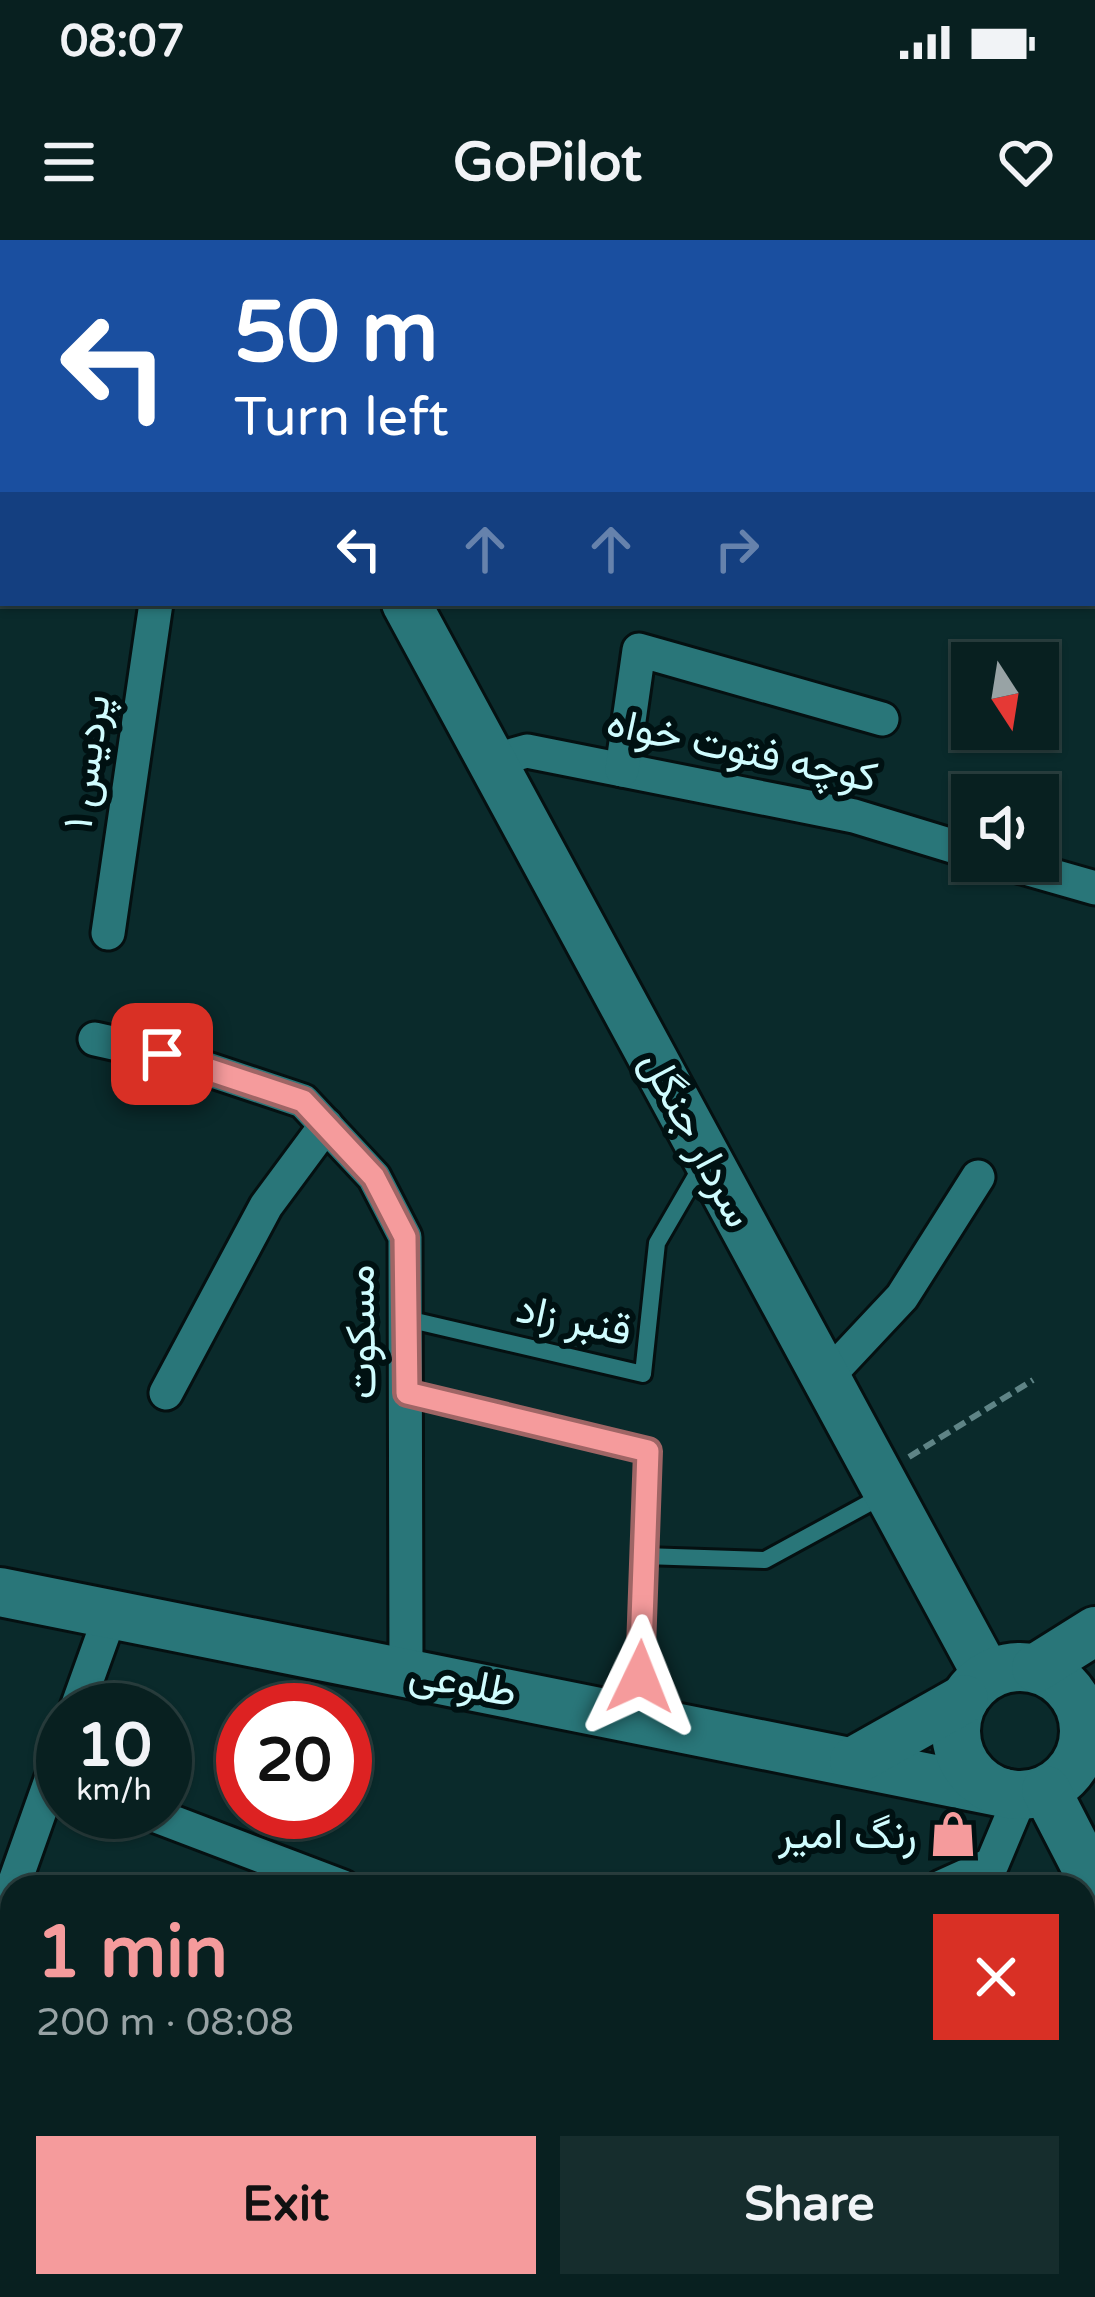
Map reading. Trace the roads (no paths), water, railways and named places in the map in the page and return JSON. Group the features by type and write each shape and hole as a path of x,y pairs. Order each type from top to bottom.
{"main road":[{"name":"سردار جنگل","path":"408,606 884,1484 975,1687"},
{"name":"طلوعی","path":"0,1592 1024,1793"},
{"path":"1036,1669 1095,1630"},
{"path":"854,1761 975,1687 1019,1666 1052,1674 1076,1698 1085,1730 1089,1728"},
{"path":"975,1687 958,1715 958,1748 975,1777 1024,1793 1087,1875"},
{"path":"1024,1793 1070,1772 1089,1728"}],"street":[{"name":"پردیس ۱","path":"108,933 155,606"},
{"path":"622,770 639,650 882,718"},
{"name":"کوچه فتوت خواه","path":"492,761 527,751 854,816 951,846"},
{"path":"1059,878 1095,888"},
{"name":"مسکوت","path":"94,1039 162,1054 303,1101 374,1177 405,1237 406,1671"},
{"path":"166,1393 266,1206 326,1125"},
{"path":"826,1378 902,1297 978,1177"},
{"path":"86,1683 111,1612"},
{"path":"968,1875 992,1864 1024,1793"},
{"path":"18,1875 36,1828"},
{"path":"192,1830 311,1875"}],"lane":[{"name":"قنبر زاد","path":"407,1319 643,1374 657,1243 707,1157"},
{"path":"407,1393 648,1451 638,1718"},
{"path":"644,1556 765,1561 884,1484"}],"place":[{"name":"رنگ امیر","path":"953,1834"}]}
